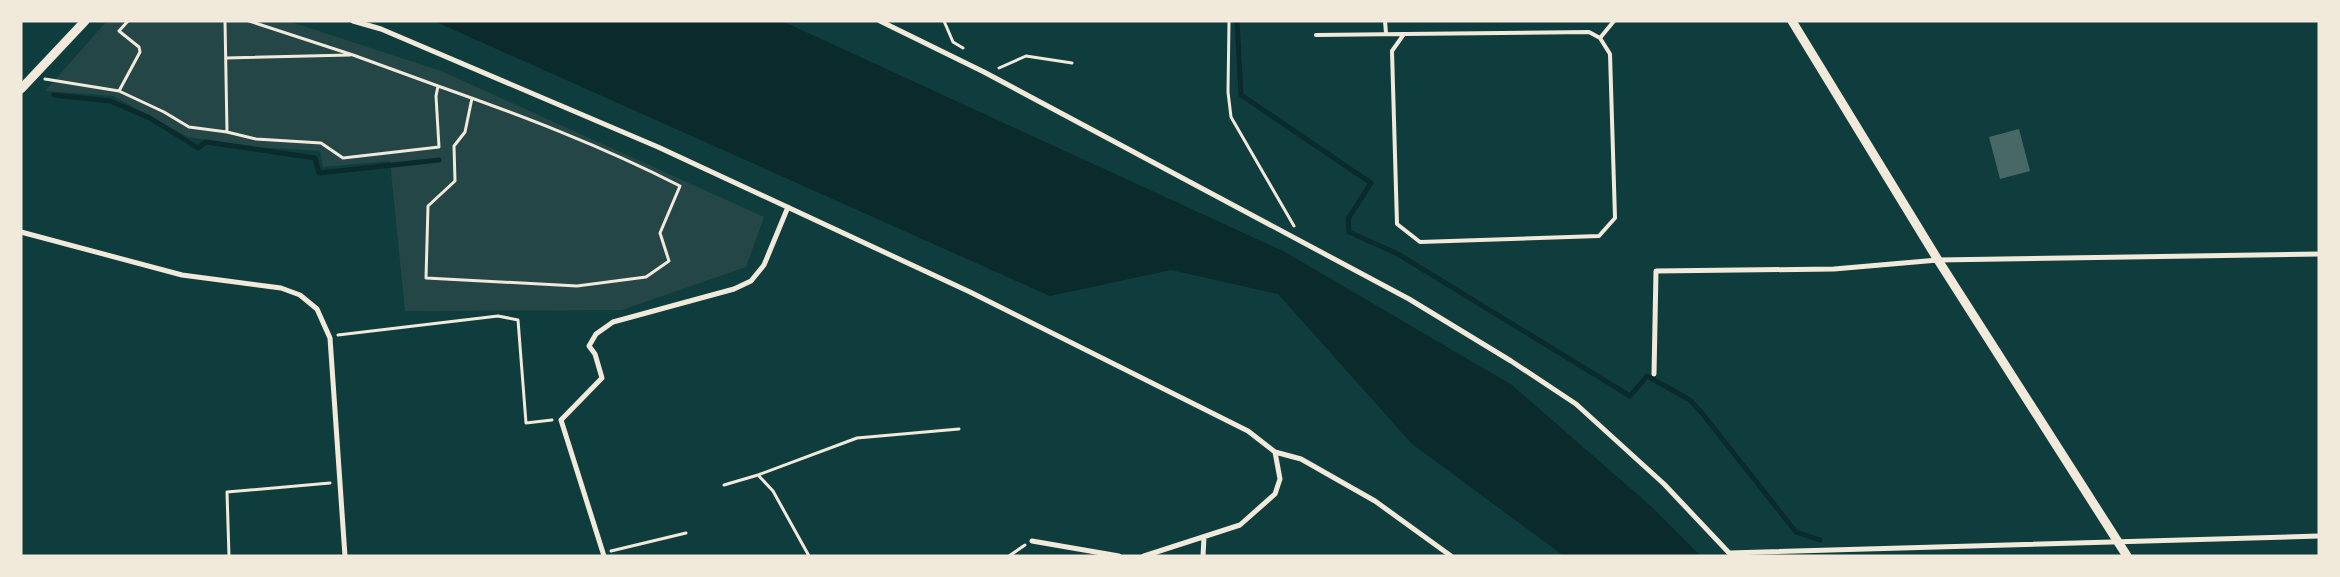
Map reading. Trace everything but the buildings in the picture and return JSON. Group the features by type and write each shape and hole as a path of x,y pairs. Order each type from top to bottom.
{"street":[{"path":"21,89 84,21"},
{"path":"353,21 381,29 658,147 970,292 1248,431 1275,452 1300,459 1375,501 1452,556"},
{"path":"880,21 984,72 1409,299 1511,361 1576,404 1664,484 1731,554 2319,536"},
{"path":"1792,21 1938,260 2127,556"},
{"path":"604,554 561,420 602,378 595,354 590,346 596,334 613,322 734,289 751,281 764,265 788,207"},
{"path":"21,232 182,275 281,288 300,295 318,309 330,338 344,556"},
{"path":"1654,374 1656,271 1834,269 1938,260 2319,254"},
{"path":"1144,556 1240,525 1275,494 1280,479 1275,452"},
{"path":"1204,538 1204,556"},
{"path":"1032,541 1119,556"}],"lane":[{"path":"1385,21 1386,33"},
{"path":"1600,38 1614,21"},
{"path":"1316,35 1386,33 1589,32 1600,38 1610,54 1614,218 1599,236 1420,242 1397,224 1392,51 1404,34"}],"path":[{"path":"119,91 140,52 139,47 119,31 128,21"},
{"path":"225,21 227,132"},
{"path":"249,21 353,55 472,98 626,159 680,186 660,233 669,261 646,277 576,286 426,278 428,206 455,181 454,146 465,132 472,98"},
{"path":"944,21 953,42 967,51"},
{"path":"1229,21 1228,92 1231,117 1294,224 1296,240"},
{"path":"226,58 353,55"},
{"path":"984,72 1006,66 1026,56 1072,63"},
{"path":"32,77 119,91 164,112 189,127 227,132 256,139 321,143 343,158 440,147 436,96 438,86"},
{"path":"330,338 340,334 498,316 518,320 526,423 561,420"},
{"path":"724,485 758,475 857,438 959,429"},
{"path":"758,475 773,491 809,556"},
{"path":"229,556 227,492 328,483 338,484"},
{"path":"604,554 686,533"},
{"path":"1009,556 1032,541"}],"shaded area":[{"path":"107,21 288,21 441,71 764,217 746,267 622,310 405,311 390,161 323,167 320,151 255,147 188,137 113,96 45,91"},
{"path":"434,21 782,21 1285,252 1512,385 1653,508 1701,556 1564,556 1412,444 1278,294 1171,270 1050,296"}],"waterway":[{"path":"1237,21 1241,95 1371,183 1348,219 1349,232 1398,254 1630,396 1647,376 1690,400 1796,532 1820,540"},
{"path":"54,95 110,101 150,118 198,148 206,142 315,158 319,173 439,160"}]}
